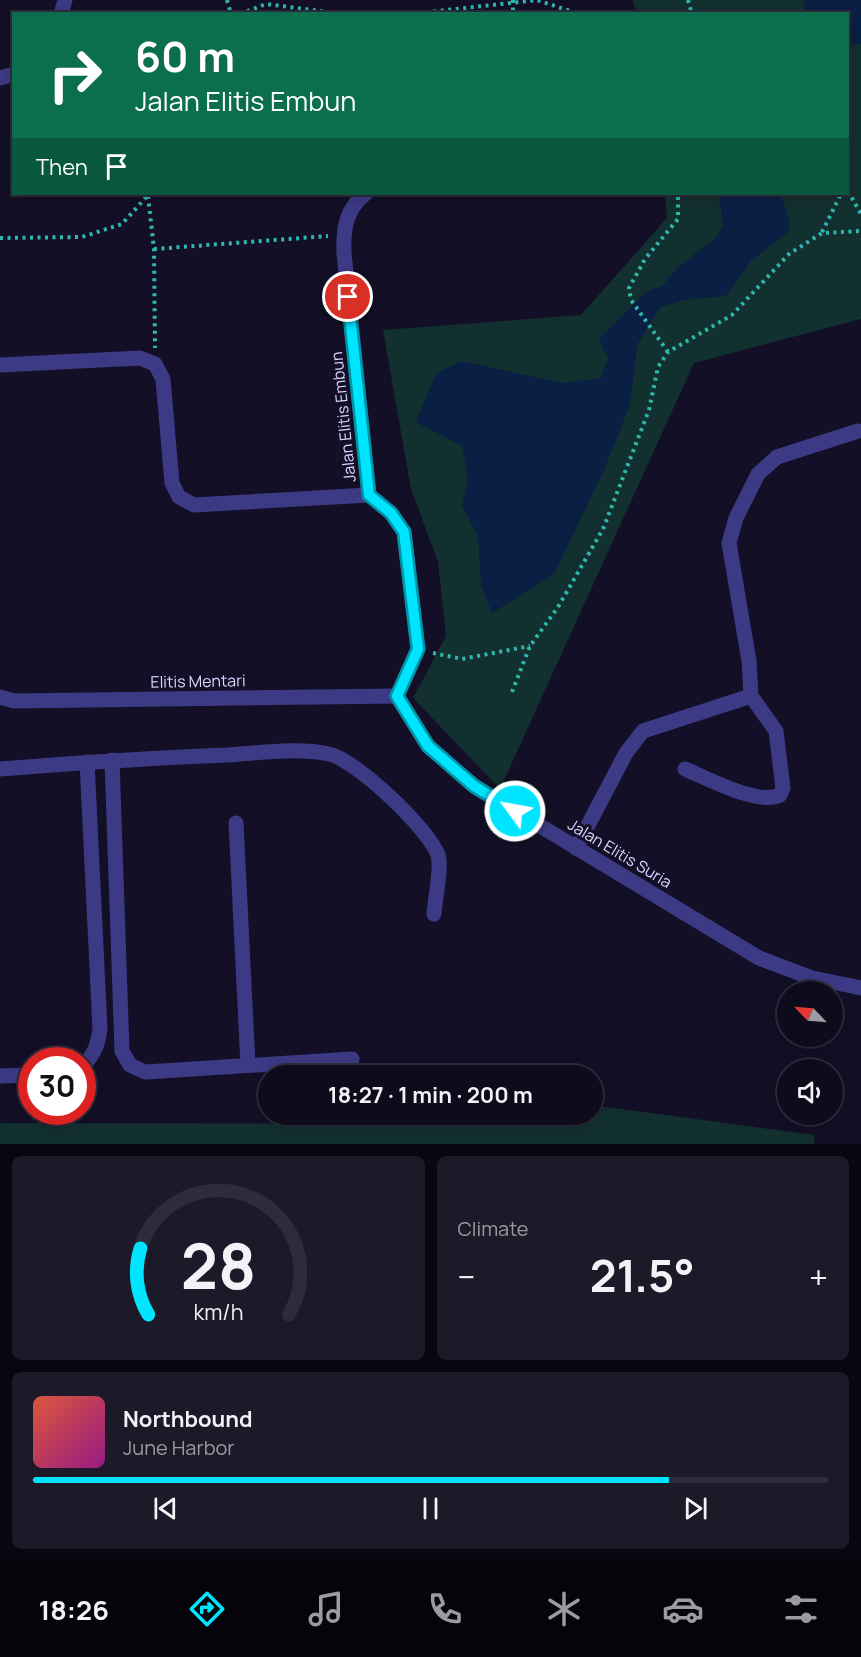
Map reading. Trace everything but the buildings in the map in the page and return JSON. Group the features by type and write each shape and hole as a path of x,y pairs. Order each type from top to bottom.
{"street":[{"name":"Jalan Elitis Embun","path":"364,195 349,211 344,234 369,495 391,513 404,532 418,649"},
{"path":"0,365 140,358 155,364 163,379 172,483 179,497 194,505 369,495"},
{"path":"685,769 753,796 774,798 780,795 782,777 776,731 751,696 749,661 729,543 736,518 758,474 777,457 858,431"},
{"path":"397,696 418,649"},
{"name":"Elitis Mentari","path":"0,697 14,702 397,696"},
{"name":"Jalan Elitis Suria","path":"397,696 428,746 474,786 759,958 812,978 861,987"},
{"path":"576,848 626,753 643,731 751,696"},
{"path":"0,769 112,760 295,752 329,754 348,762 371,779 429,837 439,857 434,914"},
{"path":"112,760 123,1051 130,1065 145,1072 352,1059"},
{"path":"87,762 100,1029 96,1048"},
{"path":"236,823 248,1065"},
{"path":"0,1076 18,1075"}],"path":[{"path":"428,12 537,0 573,12"},
{"path":"245,12 266,4 328,12"},
{"path":"849,193 861,214"},
{"path":"0,238 82,237 122,224 149,195"},
{"path":"149,195 154,249 155,364"},
{"path":"668,352 631,300 629,288 633,277 678,219 678,195"},
{"path":"822,233 841,195"},
{"path":"512,692 530,646 558,607 603,529 649,410 658,367 668,352 732,315 789,254 822,233 861,231"},
{"path":"154,249 344,234"},
{"path":"418,649 462,659 530,646"}],"green space":[{"path":"633,0 861,0 861,319 694,363 500,789 413,698 446,636 438,562 411,489 383,330 581,315 667,218 665,195 849,195 849,12 636,12"},
{"path":"603,1107 815,1135 814,1144 0,1144 0,1123 18,1123 18,1125 603,1125"}],"water":[{"path":"805,0 861,0 861,44 849,45 849,12 803,12"},
{"path":"719,195 780,195 790,220 788,232 751,261 726,296 684,300 660,307 637,345 630,405 604,470 554,574 492,613 481,585 478,536 462,506 468,478 462,446 416,422 436,374 461,361 562,383 601,378 608,359 599,339 647,291 662,286 677,268 716,238 723,226"}],"route":[{"path":"348,297 369,495 391,513 404,532 418,649 397,696 428,746 474,786 515,811"}]}
